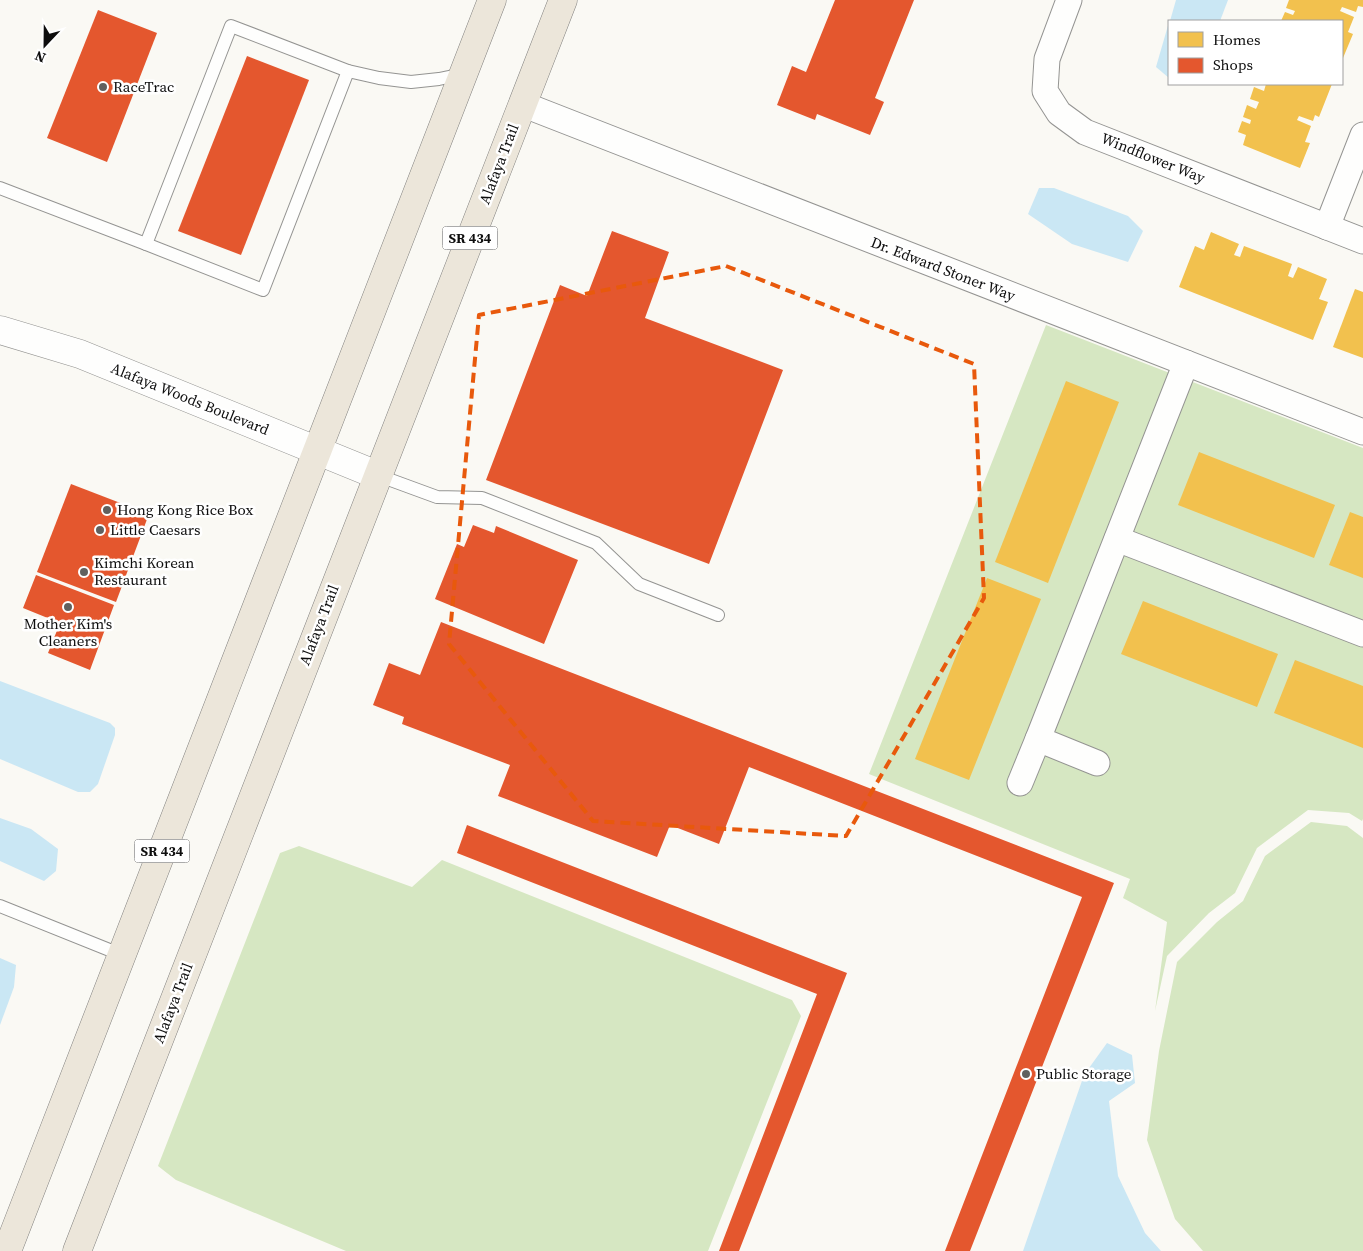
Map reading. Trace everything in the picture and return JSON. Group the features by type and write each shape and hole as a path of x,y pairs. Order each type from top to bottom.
{"main road":[{"name":"SR 434","path":"7,1251 492,0"},
{"name":"Alafaya Trail","path":"77,1251 563,0"}],"street":[{"name":"Windflower Way","path":"1070,0 1047,59 1046,91 1059,113 1086,132 1363,241"},
{"name":"Dr. Edward Stoner Way","path":"522,104 1363,432"},
{"path":"1326,227 1363,135"},
{"name":"Alafaya Woods Boulevard","path":"0,330 80,354 378,475"},
{"path":"1020,783 1186,363"},
{"path":"1117,539 1363,634"},
{"path":"1038,739 1097,763"}],"lane":[{"path":"146,244 231,26 348,71 379,78 411,82 439,80 463,74"},
{"path":"0,188 263,290 348,71"},
{"path":"378,475 436,497 482,498 596,543 639,584 718,614"},
{"path":"0,906 122,955"}],"highlighted area":[{"path":"726,266 974,364 984,598 846,836 593,821 449,644 479,315"}],"green space":[{"path":"1046,325 1363,448 1363,819 1362,821 1349,813 1308,810 1257,848 1235,893 1209,913 1167,956 1155,1011 1167,922 1123,898 1130,879 869,774"},
{"path":"1311,822 1347,826 1363,838 1363,1251 1203,1251 1175,1219 1147,1140 1159,1051 1177,962 1217,922 1243,901 1265,856"},
{"path":"299,846 412,887 442,860 792,1000 801,1016 708,1251 346,1251 176,1180 158,1166 280,853"}],"water":[{"path":"1176,0 1228,0 1220,20 1170,20"},
{"path":"1168,25 1168,77 1156,67"},
{"path":"1039,188 1054,188 1128,216 1143,231 1128,262 1072,244 1028,214"},
{"path":"0,681 110,723 115,728 115,735 98,784 90,792 78,792 0,759"},
{"path":"0,818 31,829 58,849 56,871 44,881 0,861"},
{"path":"0,958 16,965 14,987 0,1025"},
{"path":"1107,1043 1132,1055 1135,1083 1109,1101 1118,1176 1145,1233 1161,1251 1023,1251 1084,1075"}],"building: Homes":[{"path":"1289,0 1363,0 1363,7 1358,6 1356,12 1342,7 1340,11 1354,17 1348,32 1353,34 1343,58 1343,20 1281,20 1285,12 1293,15 1295,11 1286,8"},
{"path":"1266,85 1332,85 1319,117 1315,115 1313,121 1299,116 1297,120 1311,126 1305,142 1310,143 1300,168 1243,145 1246,135 1238,132 1242,121 1250,124 1251,120 1243,117 1247,105 1256,109 1259,102 1250,99 1254,87 1264,91"},
{"path":"1211,232 1239,244 1234,255 1240,257 1244,246 1292,264 1288,276 1293,278 1298,267 1327,279 1319,299 1328,302 1313,340 1179,287 1195,246 1204,250"},
{"path":"1355,289 1363,292 1363,358 1333,347"},
{"path":"1066,381 1119,402 1048,583 995,562"},
{"path":"1199,452 1335,505 1314,558 1178,505"},
{"path":"1350,512 1363,517 1363,578 1329,565"},
{"path":"987,578 1041,599 969,780 915,759"},
{"path":"1143,601 1278,654 1257,707 1121,654"},
{"path":"1295,660 1363,686 1363,748 1274,713"}],"building: Shops":[{"path":"835,0 914,0 875,98 884,102 870,135 817,114 815,120 777,105 792,66 806,72"},
{"path":"98,10 157,33 107,162 47,138"},
{"path":"247,56 309,80 241,255 178,231"},
{"path":"612,231 669,252 645,318 783,370 709,564 486,480 560,285 587,296"},
{"path":"71,484 149,514 116,602 37,572"},
{"path":"473,525 494,533 496,526 578,560 544,644 435,599 457,544 464,547"},
{"name":"Mother Kim's Cleaners","path":"36,575 114,605 90,670 48,653 60,623 23,608"},
{"name":"Public Storage","path":"441,622 1114,883 970,1251 945,1251 1082,897 749,767 719,844 670,825 657,857 498,796 510,765 402,724 404,717 373,705 389,663 420,675"},
{"path":"467,825 847,973 739,1251 719,1251 817,994 457,853"}],"place":[{"name":"RaceTrac","path":"103,87"},
{"name":"Hong Kong Rice Box","path":"107,510"},
{"name":"Little Caesars","path":"100,530"},
{"name":"Kimchi Korean Restaurant","path":"84,572"},
{"name":"Mother Kim's Cleaners","path":"68,607"},
{"name":"Public Storage","path":"1026,1074"}]}
